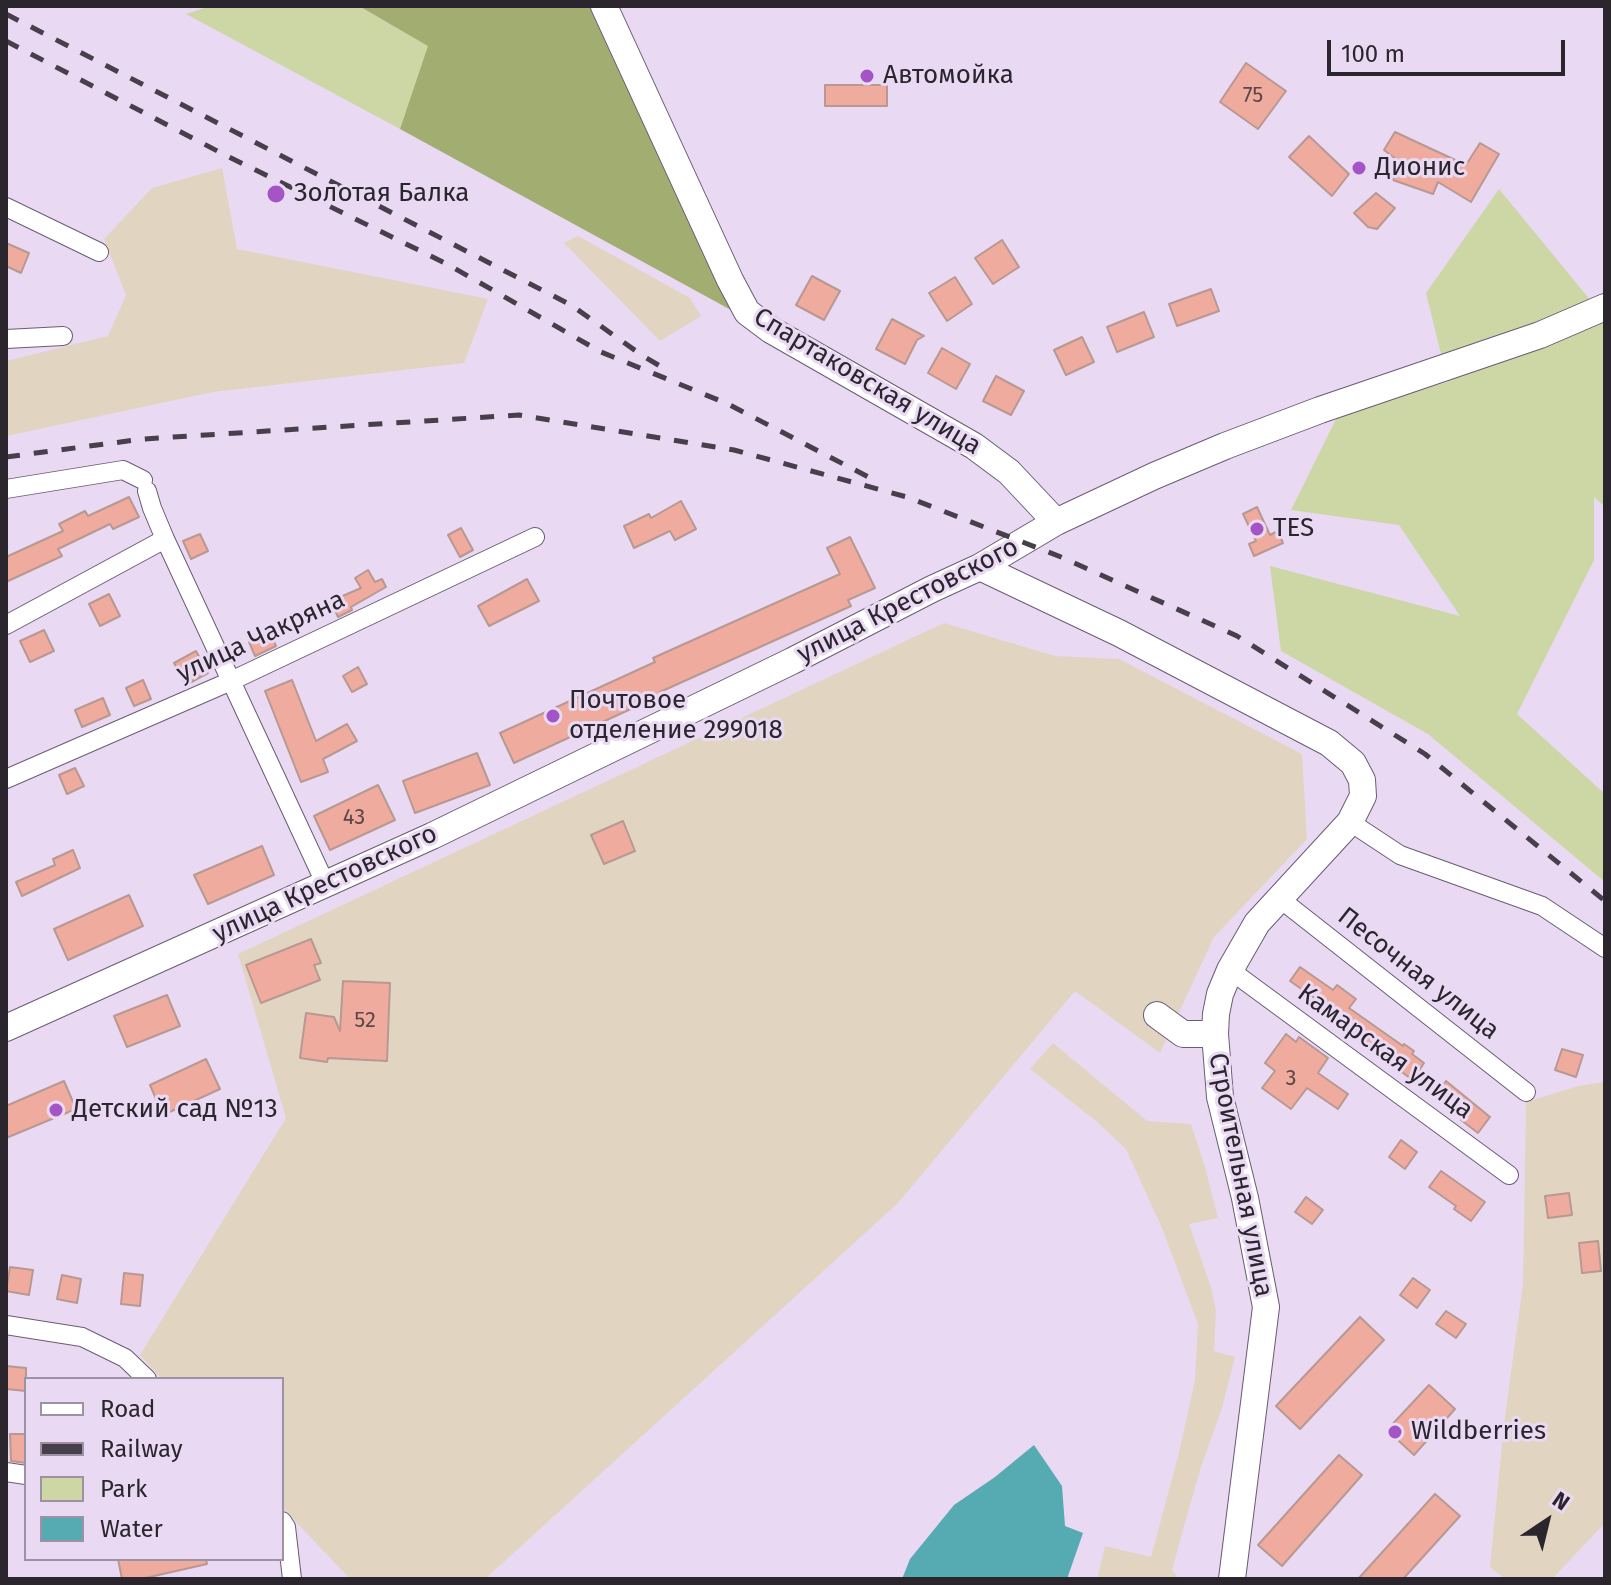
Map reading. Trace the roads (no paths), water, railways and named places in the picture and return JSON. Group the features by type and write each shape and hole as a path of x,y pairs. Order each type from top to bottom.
{"main road":[{"name":"Спартаковская улица","path":"604,6 747,312 771,330 974,446 1009,472 1056,522"},
{"name":"улица Крестовского","path":"6,1028 446,829 980,567 1056,522 1225,446 1540,335 1605,307"},
{"name":"Строительная улица","path":"980,567 1119,633 1329,743 1353,763 1362,780 1363,796 1350,822 1257,923 1230,970 1216,1014 1220,1097 1245,1198 1266,1307 1232,1579"},
{"path":"1157,1015 1183,1034 1215,1034"}],"street":[{"path":"6,207 99,252"},
{"path":"6,339 63,336"},
{"path":"6,489 123,470 145,485 165,539 326,885"},
{"name":"улица Чакряна","path":"6,779 231,681 535,537"},
{"path":"6,625 165,539"},
{"path":"1350,822 1400,855 1542,906 1605,948"},
{"name":"Песочная улица","path":"1279,898 1526,1092"},
{"name":"Камарская улица","path":"1230,970 1509,1175"},
{"path":"6,1325 82,1337 125,1358 145,1377"},
{"path":"284,1524 292,1579"}],"water":[{"path":"1034,1445 1062,1486 1065,1526 1083,1533 1067,1579 902,1579 910,1559 954,1505"}],"railway":[{"path":"6,14 571,305 665,369"},
{"path":"6,41 227,156 447,264 601,352 728,404 876,481"},
{"path":"6,457 143,439 519,415 734,450 907,497 1061,557 1237,636 1425,754 1605,901"}],"place":[{"name":"Автомойка","path":"867,76"},
{"name":"Дионис","path":"1359,168"},
{"name":"Золотая Балка","path":"276,194"},
{"name":"TES","path":"1257,529"},
{"name":"Почтовое отделение 299018","path":"553,716"},
{"name":"Детский сад №13","path":"56,1110"},
{"name":"Wildberries","path":"1395,1432"}]}
